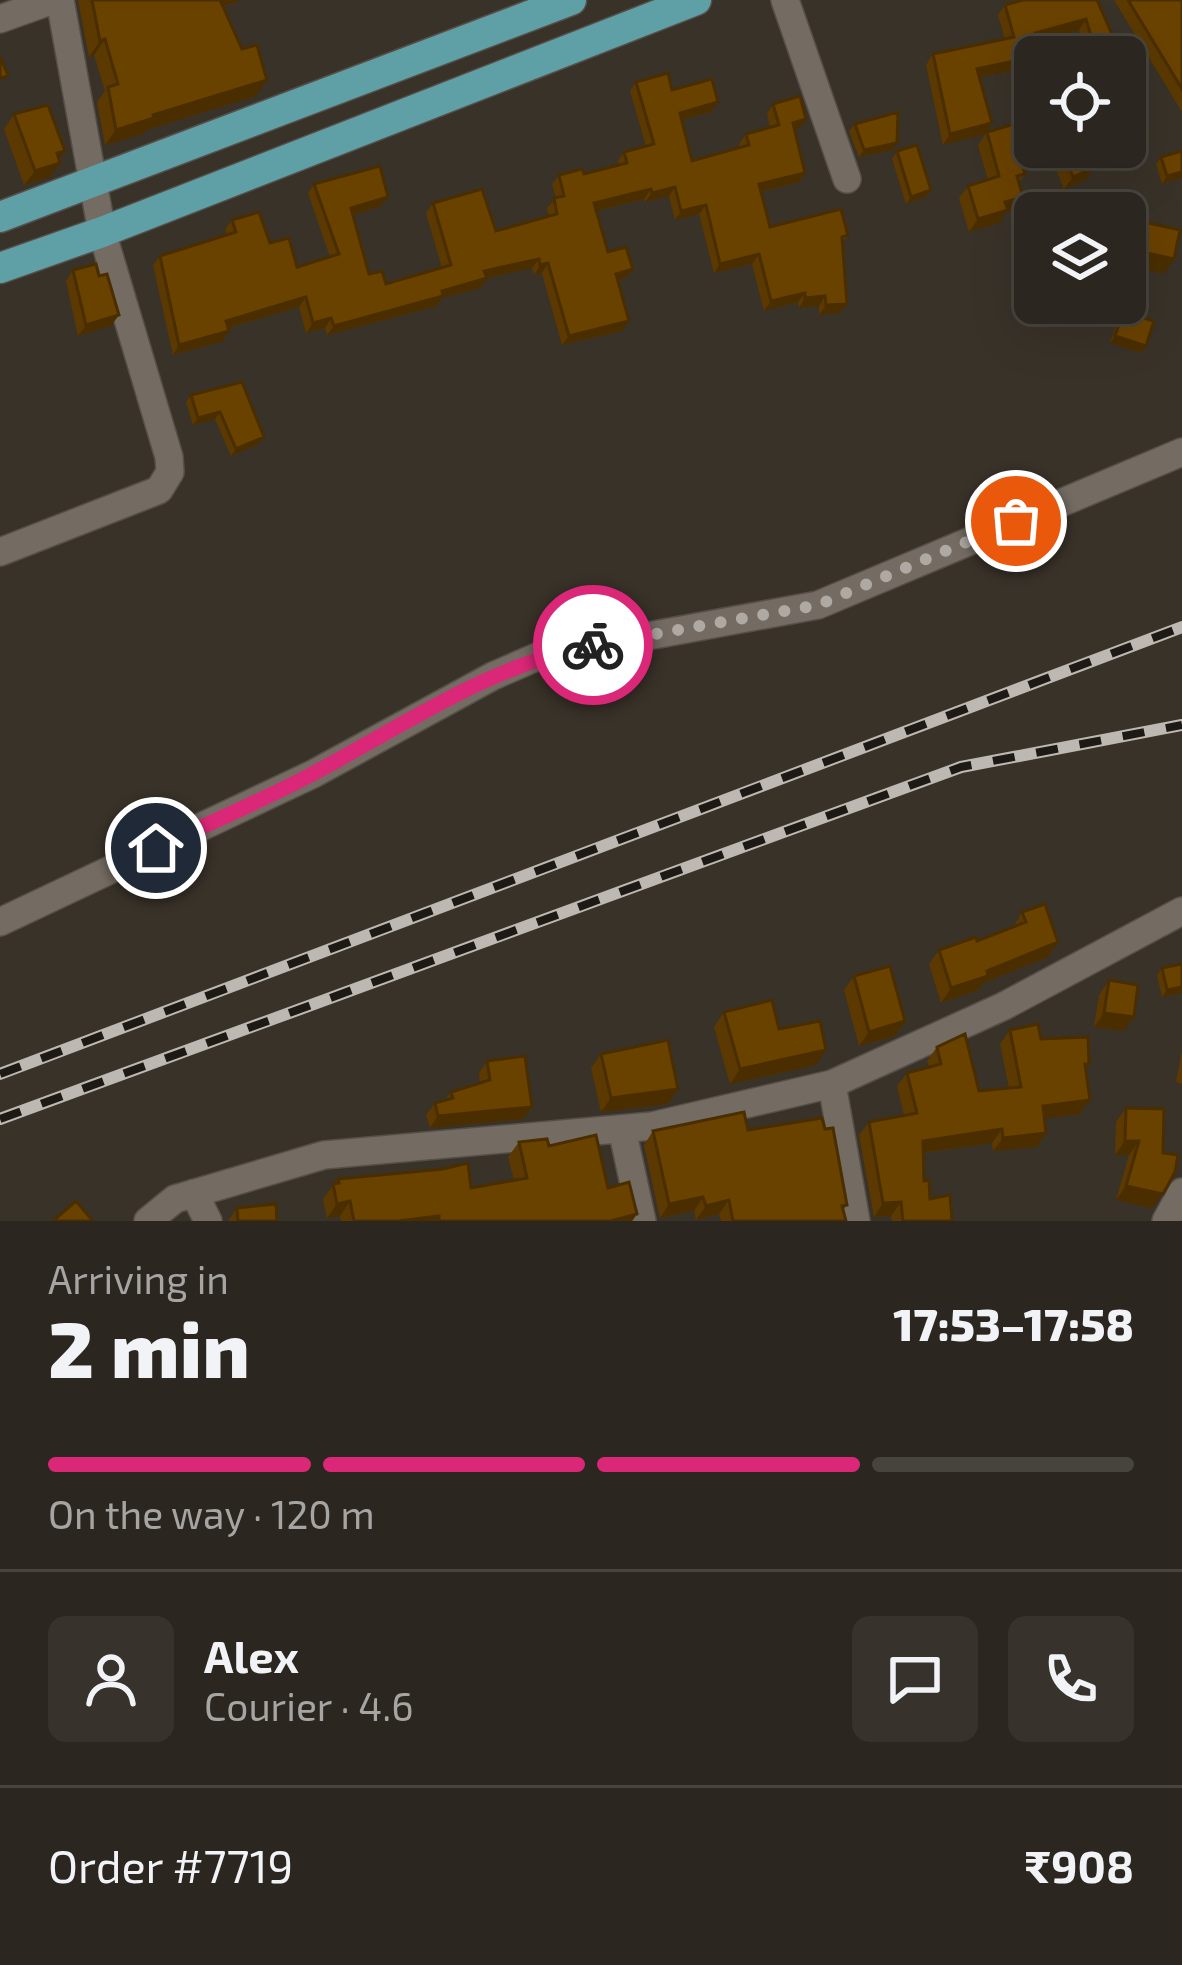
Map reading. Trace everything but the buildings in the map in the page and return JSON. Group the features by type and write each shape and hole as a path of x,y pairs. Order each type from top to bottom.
{"main road":[{"path":"0,218 571,0"},
{"path":"0,268 696,0"}],"street":[{"path":"0,19 57,0 102,232 170,472 159,490 0,552"},
{"path":"785,0 847,179"},
{"path":"0,922 313,774 539,656 818,605 1182,452"},
{"path":"148,1221 164,1204 324,1155 652,1126 832,1084 1004,1006 1182,911"},
{"path":"832,1084 856,1221"},
{"path":"622,1129 642,1221"},
{"path":"1166,1221 1182,1192"},
{"path":"194,1193 208,1221"}],"railway":[{"path":"0,1074 1182,627"},
{"path":"0,1119 961,767 1182,725"}],"way so far":[{"path":"593,645 818,605 1016,521"}],"route":[{"path":"156,848 313,774 493,676 539,656 593,645"}]}
